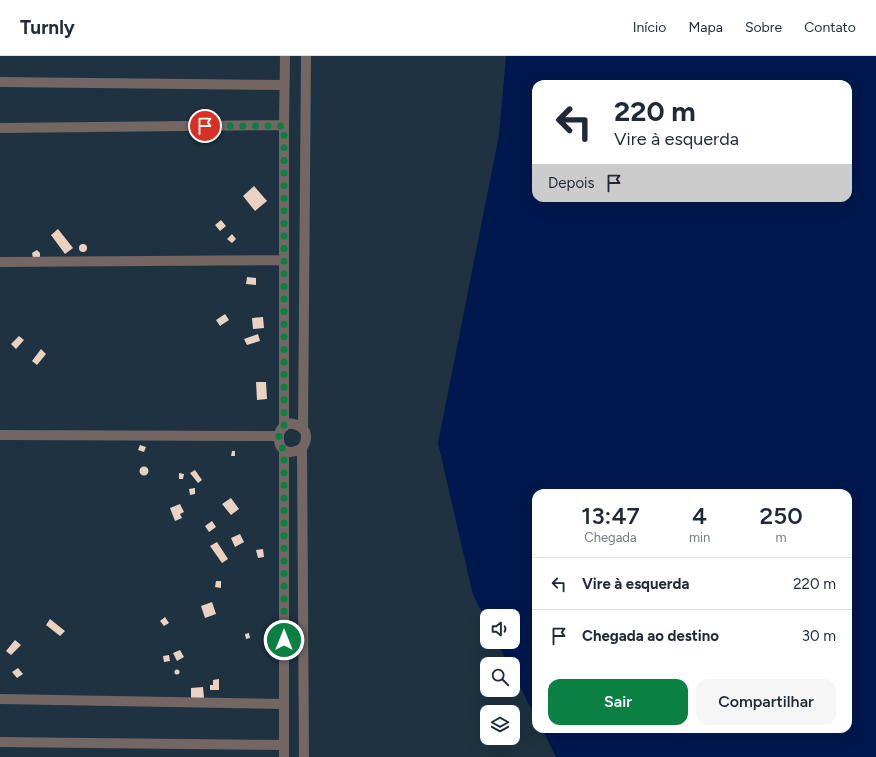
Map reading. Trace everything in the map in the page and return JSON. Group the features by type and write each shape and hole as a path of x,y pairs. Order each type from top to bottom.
{"street":[{"path":"0,434 281,431 288,424 294,424 303,429 306,433 305,444 302,448 297,452 290,452 284,450 278,441 281,431 285,56"},
{"path":"303,429 306,56"},
{"path":"0,82 284,85"},
{"path":"0,128 284,126"},
{"path":"0,262 284,260"},
{"path":"302,448 304,757"},
{"path":"284,450 284,757"},
{"path":"0,699 284,704"},
{"path":"0,742 284,744"}],"water":[{"path":"506,56 876,56 876,757 556,757 544,733 852,733 852,489 532,489 532,710 520,687 520,657 504,657 500,649 520,649 520,609 480,609 473,595 438,443 499,135"}],"building":[{"path":"254,186 267,201 255,211 243,196"},
{"path":"221,220 226,226 220,231 215,225"},
{"path":"58,229 73,248 65,254 51,235"},
{"path":"232,234 236,239 232,243 227,239"},
{"path":"83,244 86,245 86,251 83,252 80,251 79,248 80,245"},
{"path":"37,250 40,253 40,257 33,258 32,253"},
{"path":"247,277 256,278 256,285 246,284"},
{"path":"225,314 229,320 220,326 216,320"},
{"path":"263,317 264,328 253,329 252,318"},
{"path":"258,334 260,341 247,345 244,339"},
{"path":"19,336 24,340 16,349 11,344"},
{"path":"41,349 46,354 37,365 32,361"},
{"path":"256,382 266,382 267,399 257,400"},
{"path":"140,445 146,447 144,452 138,450"},
{"path":"232,451 235,451 235,456 231,456"},
{"path":"142,467 146,467 148,471 146,475 142,475 140,473 140,469"},
{"path":"195,470 202,480 198,483 190,473"},
{"path":"179,473 184,474 183,479 179,479"},
{"path":"195,488 195,494 190,495 189,489"},
{"path":"231,498 239,509 231,515 222,504"},
{"path":"180,504 184,512 180,514 182,518 175,521 170,508"},
{"path":"212,521 216,527 209,532 205,526"},
{"path":"240,534 244,542 235,547 231,538"},
{"path":"217,542 228,559 222,563 210,546"},
{"path":"263,549 264,557 258,558 256,550"},
{"path":"216,581 221,581 221,588 215,587"},
{"path":"212,602 216,614 205,618 201,606"},
{"path":"165,617 169,623 164,626 160,621"},
{"path":"50,619 65,631 60,636 46,625"},
{"path":"249,633 250,638 246,639 245,634"},
{"path":"15,640 21,645 11,655 6,651"},
{"path":"180,650 184,657 177,661 173,653"},
{"path":"169,655 170,661 164,662 163,656"},
{"path":"18,668 23,674 17,678 12,672"},
{"path":"177,669 180,672 177,675 174,672"},
{"path":"219,679 219,690 210,690 210,685 213,685 213,680"},
{"path":"203,687 204,698 191,699 191,688"}],"route":[{"path":"205,126 284,126 284,427 280,431 278,441 284,450 284,640"}]}
